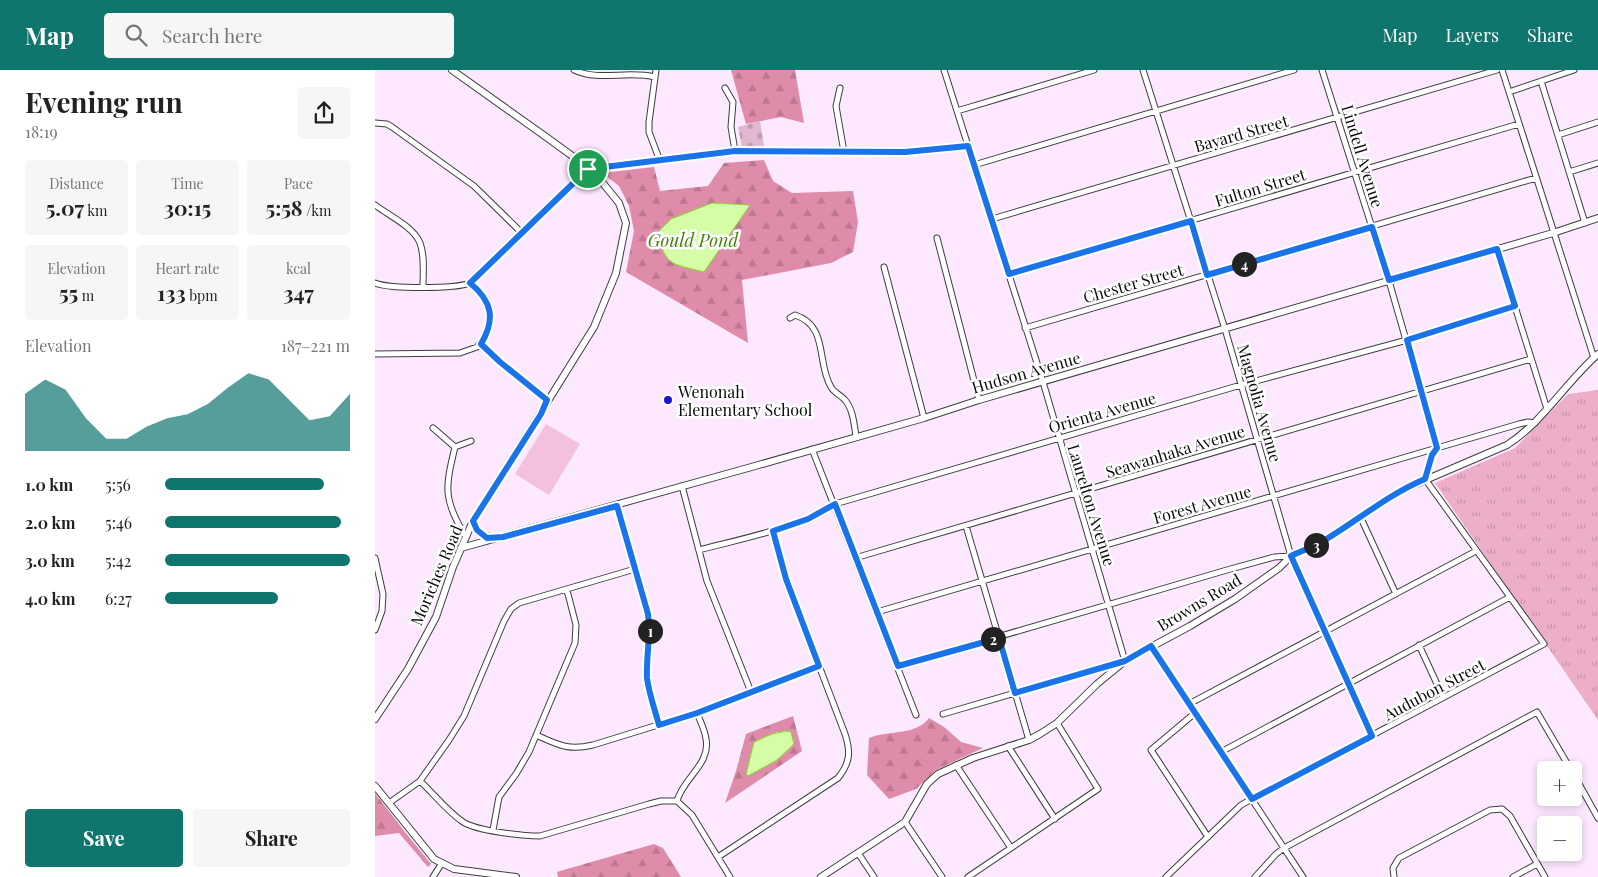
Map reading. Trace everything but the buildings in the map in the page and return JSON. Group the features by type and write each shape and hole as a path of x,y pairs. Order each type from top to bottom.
{"street":[{"name":"Moriches Road","path":"375,719 408,669 436,617 465,537 473,521 594,327 616,273 626,223 619,203 597,176 452,70"},
{"path":"575,70 586,74 639,71 655,77"},
{"path":"657,70 649,132 660,160"},
{"name":"Laurelton Avenue","path":"944,70 1043,382 1125,661"},
{"path":"957,111 1094,70"},
{"name":"Magnolia Avenue","path":"1143,70 1225,329 1291,556 1372,736"},
{"path":"974,165 1294,70"},
{"name":"Lindell Avenue","path":"1322,70 1389,280 1437,448"},
{"name":"Bayard Street","path":"992,219 1497,70"},
{"path":"1502,70 1553,233 1596,356"},
{"path":"1509,92 1563,72 1574,70"},
{"path":"1541,81 1585,223"},
{"path":"725,88 733,102 731,127 735,151"},
{"path":"840,88 836,106 844,152"},
{"path":"1558,135 1598,122"},
{"path":"375,124 387,124 392,127 474,186 522,233"},
{"name":"Fulton Street","path":"1009,274 1519,124"},
{"path":"375,283 387,286 450,287 470,283 588,169 735,151 905,152 968,146"},
{"path":"1569,172 1598,163"},
{"name":"Chester Street","path":"1025,328 1536,178"},
{"path":"375,205 411,230 418,239 422,250 423,287"},
{"name":"Hudson Avenue","path":"461,548 617,506 924,418 979,400 1553,233 1598,218"},
{"path":"937,238 979,400"},
{"path":"1497,249 1547,409"},
{"path":"884,267 924,418"},
{"path":"375,354 460,353 473,350 481,344 488,332 489,311 486,300 470,283"},
{"name":"Orienta Avenue","path":"699,550 773,531 808,519 835,504 1241,385 1407,340 1515,306"},
{"path":"790,318 795,314 803,317 815,329 830,386 835,393 845,400 850,408 856,436"},
{"path":"481,344 547,400"},
{"name":"Browns Road","path":"821,877 905,822 927,784 938,774 956,764 1029,740 1057,723 1097,684 1125,661 1235,599 1279,568 1291,556 1318,544 1402,490 1507,445 1520,437 1596,356"},
{"name":"Seawanhaka Avenue","path":"855,558 1531,359"},
{"name":"Forest Avenue","path":"877,612 1519,424 1535,423"},
{"path":"433,428 455,447"},
{"path":"455,447 471,440"},
{"path":"455,447 446,484 447,495 451,510 465,537"},
{"path":"1221,752 1510,597 1425,479 1432,455 1437,448"},
{"path":"812,449 917,714"},
{"path":"682,486 707,581 751,692"},
{"path":"617,506 648,614 650,631 647,679 659,725"},
{"path":"1360,516 1396,594"},
{"path":"473,521 477,530 487,538 503,537"},
{"path":"966,526 1029,740"},
{"path":"717,857 838,778 849,760 849,747 786,579 773,531"},
{"path":"1189,704 1476,551"},
{"path":"898,666 1274,557 1291,556"},
{"path":"375,558 383,594 383,611 375,630"},
{"path":"389,803 420,782 449,740 464,716 504,621 511,609 519,603 635,569"},
{"path":"493,830 495,810 499,797 529,752 575,644 576,625 569,594 566,590"},
{"name":"Audubon Street","path":"1167,877 1241,805 1544,644 1510,597"},
{"path":"1419,645 1443,698"},
{"path":"1151,646 1303,877"},
{"path":"943,714 1125,661"},
{"path":"535,735 565,747 573,748 593,745 697,713 819,666"},
{"path":"1255,877 1284,848 1537,712 1566,761"},
{"path":"677,801 679,791 702,761 705,754 706,738 697,713"},
{"path":"1195,713 1151,750 1208,837"},
{"path":"968,877 1098,789 1057,723"},
{"path":"1008,746 1055,818"},
{"path":"956,764 1011,848"},
{"path":"420,782 463,822 475,827 527,836 541,836 661,801 677,801 692,815 730,877"},
{"path":"375,786 434,859 454,868 516,877"},
{"path":"1582,789 1598,818"},
{"path":"1394,877 1393,868 1399,858 1490,810 1502,808 1510,816 1545,877"},
{"path":"905,822 942,877"},
{"path":"858,853 874,877"},
{"path":"433,877 441,863"},
{"path":"1513,877 1537,864"}],"green space":[{"path":"731,70 795,70 804,123 781,117 746,124"},
{"path":"760,121 764,146 742,147 738,127"},
{"path":"764,160 773,181 792,193 853,191 858,222 853,252 831,263 742,280 748,343 626,272 634,231 629,206 619,186 602,173 654,167 660,191 708,186 724,163"},
{"path":"1598,390 1598,720 1435,483 1515,448 1568,394"},
{"path":"793,716 802,751 725,803 736,771 746,734","holes":["777,732 794,744 777,760 747,776 754,742"]},
{"path":"929,718 944,727 961,742 983,748 936,770 916,789 889,799 867,775 869,738 917,728"},
{"path":"375,793 431,864 428,867 399,833 375,836"},
{"path":"654,844 663,848 681,877 558,877 557,872"}],"shaded area":[{"path":"546,424 580,444 549,495 515,474"}],"water":[{"name":"Gould Pond","path":"712,203 750,205 704,272 672,262 663,252 658,232 671,219"},
{"path":"786,731 791,732 794,744 777,760 748,776 746,774 754,742 772,734"}],"place":[{"name":"Wenonah Elementary School","path":"668,400"}],"route":[{"path":"968,146 1009,274 1191,221 1207,275 1372,227 1389,280 1497,249 1515,306 1407,340 1437,448 1432,455 1425,479 1380,503 1318,544 1291,556 1372,736 1252,799 1151,646 1125,661 1015,693 999,638 898,666 835,504 808,519 773,531 786,579 819,666 697,713 659,725 647,679 650,631 648,614 617,506 503,537 487,538 477,530 473,521 541,414 547,400 481,344 488,332 489,311 486,300 470,283 588,169 735,151 905,152 968,146"}]}
